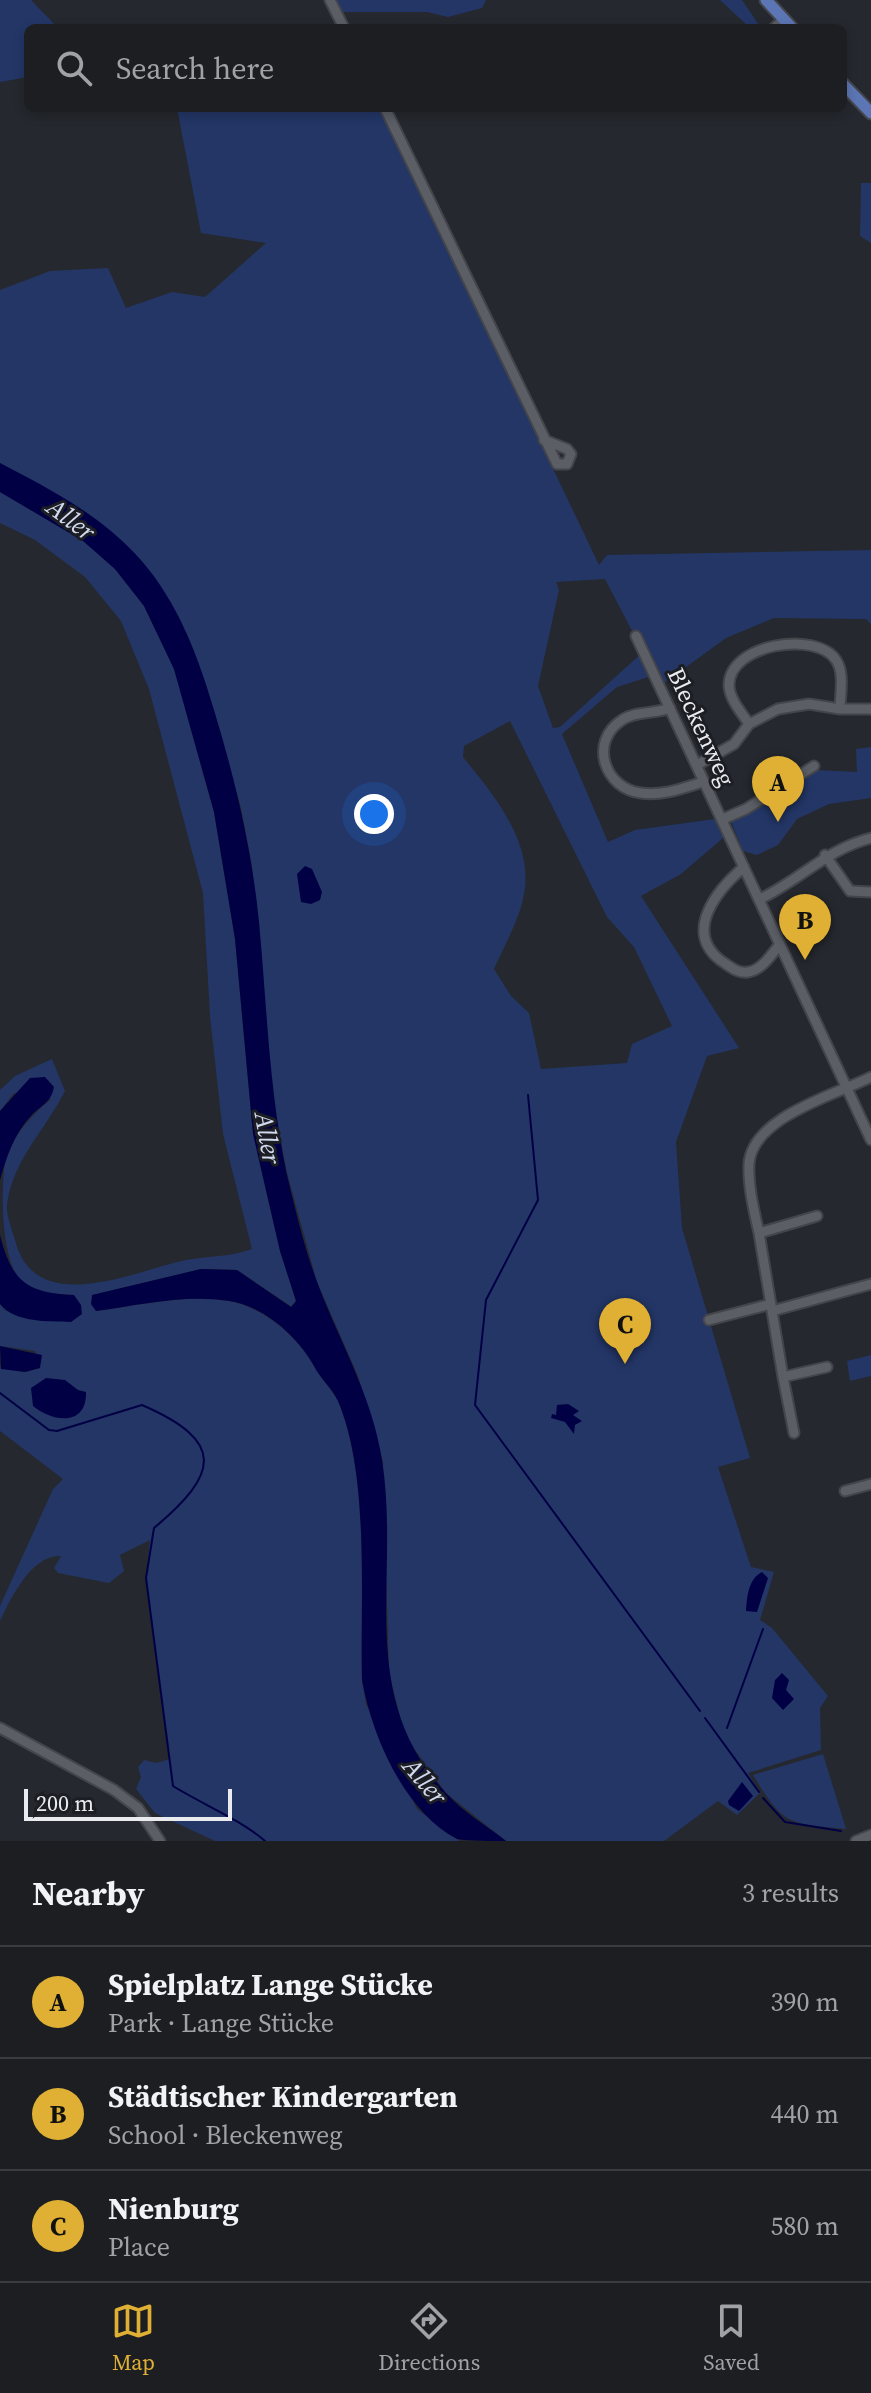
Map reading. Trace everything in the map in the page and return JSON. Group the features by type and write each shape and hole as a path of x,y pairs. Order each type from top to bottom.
{"main road":[{"path":"766,0 788,24"},
{"path":"847,88 871,113"}],"street":[{"path":"330,0 342,24"},
{"path":"387,112 556,466 567,464 571,454 567,449 544,440"},
{"name":"Bleckenweg","path":"636,636 871,1140"},
{"path":"749,724 729,687 731,675 736,665 751,654 773,648 798,645 827,650 838,662 841,673 840,709"},
{"path":"697,765 734,744 749,724 778,709 809,704 840,709 871,709"},
{"path":"670,708 622,719 611,731 604,753 612,780 622,788 641,793 670,792 703,782"},
{"path":"723,819 756,803 814,766"},
{"path":"760,899 787,886 825,855 846,844 871,838"},
{"path":"825,855 850,891 871,892"},
{"path":"744,867 729,880 705,917 704,938 708,949 733,969 749,972 759,968 780,944"},
{"path":"794,1433 749,1160 762,1134 783,1117 871,1077"},
{"path":"759,1233 817,1216"},
{"path":"709,1320 871,1284"},
{"path":"783,1377 827,1367"},
{"path":"845,1491 871,1484"},
{"path":"0,1728 114,1790 138,1808 160,1841"},
{"path":"856,1841 871,1835"}],"shaded area":[{"path":"0,0 31,0 54,24 24,24 24,78 0,82"},
{"path":"336,0 486,0 482,8 448,17 427,12 342,12"},
{"path":"720,0 742,0 758,24 746,24"},
{"path":"178,112 383,112 599,565 607,555 871,550 871,624 866,619 774,618 726,638 660,686 655,675 617,687 562,734 608,842 635,830 715,819 723,838 681,874 641,896 739,1048 707,1056 676,1142 682,1228 750,1458 718,1467 751,1567 774,1572 760,1620 772,1628 828,1696 820,1708 821,1750 748,1773 760,1793 737,1815 718,1801 664,1841 506,1841 446,1793 405,1736 389,1673 383,1462 358,1376 317,1282 287,1173 272,1094 252,866 241,808 206,685 186,632 0,463 0,290 50,271 108,268 126,308 172,292 205,297 266,243 201,233","holes":["605,579 643,652 560,727 553,728 538,686 559,590 556,582","510,721 607,917 634,947 672,1026 632,1044 627,1063 541,1069 529,1013 511,996 494,969 522,903 525,875 523,856 498,803 463,757 464,746"]},
{"path":"861,183 871,183 871,243 860,236"},
{"path":"0,492 84,541 115,569 144,606 174,669 214,812 235,939 253,1134 280,1251 296,1301 292,1307 237,1270 201,1269 93,1295 96,1311 179,1300 212,1299 242,1304 267,1317 289,1334 333,1392 348,1431 359,1501 362,1680 366,1704 417,1809 460,1841 215,1841 155,1813 136,1789 141,1777 138,1767 144,1760 156,1763 170,1759 146,1578 150,1540 120,1555 124,1571 109,1583 58,1573 54,1568 61,1556 40,1562 23,1580 0,1621 0,1606 53,1489 63,1479 0,1431 0,1367 25,1372 40,1368 35,1351 0,1346 0,1304 6,1311 74,1295 44,1292 26,1286 17,1277 11,1262 3,1206 6,1157 25,1125 51,1099 14,1093 0,1111 0,1090 15,1076 52,1059 65,1091 23,1160 10,1189 7,1205 15,1240 26,1264 43,1278 64,1284 88,1284 186,1260 252,1249 223,1134 210,1016 203,893 149,689 121,621 85,577 35,540 0,523"},
{"path":"871,747 871,798 829,804 797,819 778,845 757,855 743,851 730,819 795,778 817,770 857,772 856,749"},
{"path":"871,1355 871,1376 850,1381 847,1361"},
{"path":"823,1754 846,1829 789,1819 772,1804 753,1775"}],"water":[{"name":"Aller","path":"0,463 92,517 140,559 176,611 201,670 229,762 252,868 272,1080 287,1175 314,1273 364,1393 378,1437 386,1504 390,1675 400,1716 418,1755 446,1793 506,1841 457,1839 438,1827 407,1792 383,1748 362,1680 359,1501 348,1431 338,1401 299,1344 267,1316 229,1301 179,1300 96,1311 91,1304 92,1295 201,1269 237,1270 291,1307 296,1301 280,1251 253,1134 235,939 214,812 174,669 144,606 115,569 83,541 0,492"},
{"path":"305,866 312,869 322,892 320,900 311,904 301,902 297,874"},
{"path":"45,1077 54,1087 53,1092 20,1130 0,1180 0,1111 30,1078"},
{"path":"0,1235 10,1264 24,1282 44,1291 74,1295 81,1305 82,1314 71,1322 33,1320 6,1310 0,1304"},
{"path":"0,1346 42,1355 40,1368 25,1372 1,1369"},
{"path":"46,1378 65,1380 86,1392 81,1411 75,1416 58,1418 33,1406 31,1388"},
{"path":"568,1404 579,1411 573,1415 582,1421 575,1425 574,1434 565,1422 551,1418 552,1414 556,1415 557,1405"},
{"path":"762,1572 768,1578 757,1612 746,1611 751,1584"},
{"path":"782,1673 789,1680 786,1690 794,1699 783,1710 772,1698 775,1680"},
{"path":"742,1782 753,1796 739,1811 728,1801"}],"waterway":[{"path":"528,1095 538,1200 486,1300 475,1405 700,1711"},
{"path":"0,1393 49,1430 57,1431 142,1405 169,1418 200,1445 204,1459 201,1474 192,1491 154,1528 146,1578 173,1786 233,1819 265,1841"},
{"path":"727,1728 763,1629"},
{"path":"705,1718 759,1792"},
{"path":"763,1798 785,1822 841,1831"}],"place":[{"name":"Spielplatz Lange Stücke","path":"778,822"},
{"name":"Städtischer Kindergarten","path":"805,960"},
{"name":"Nienburg","path":"625,1364"}]}
